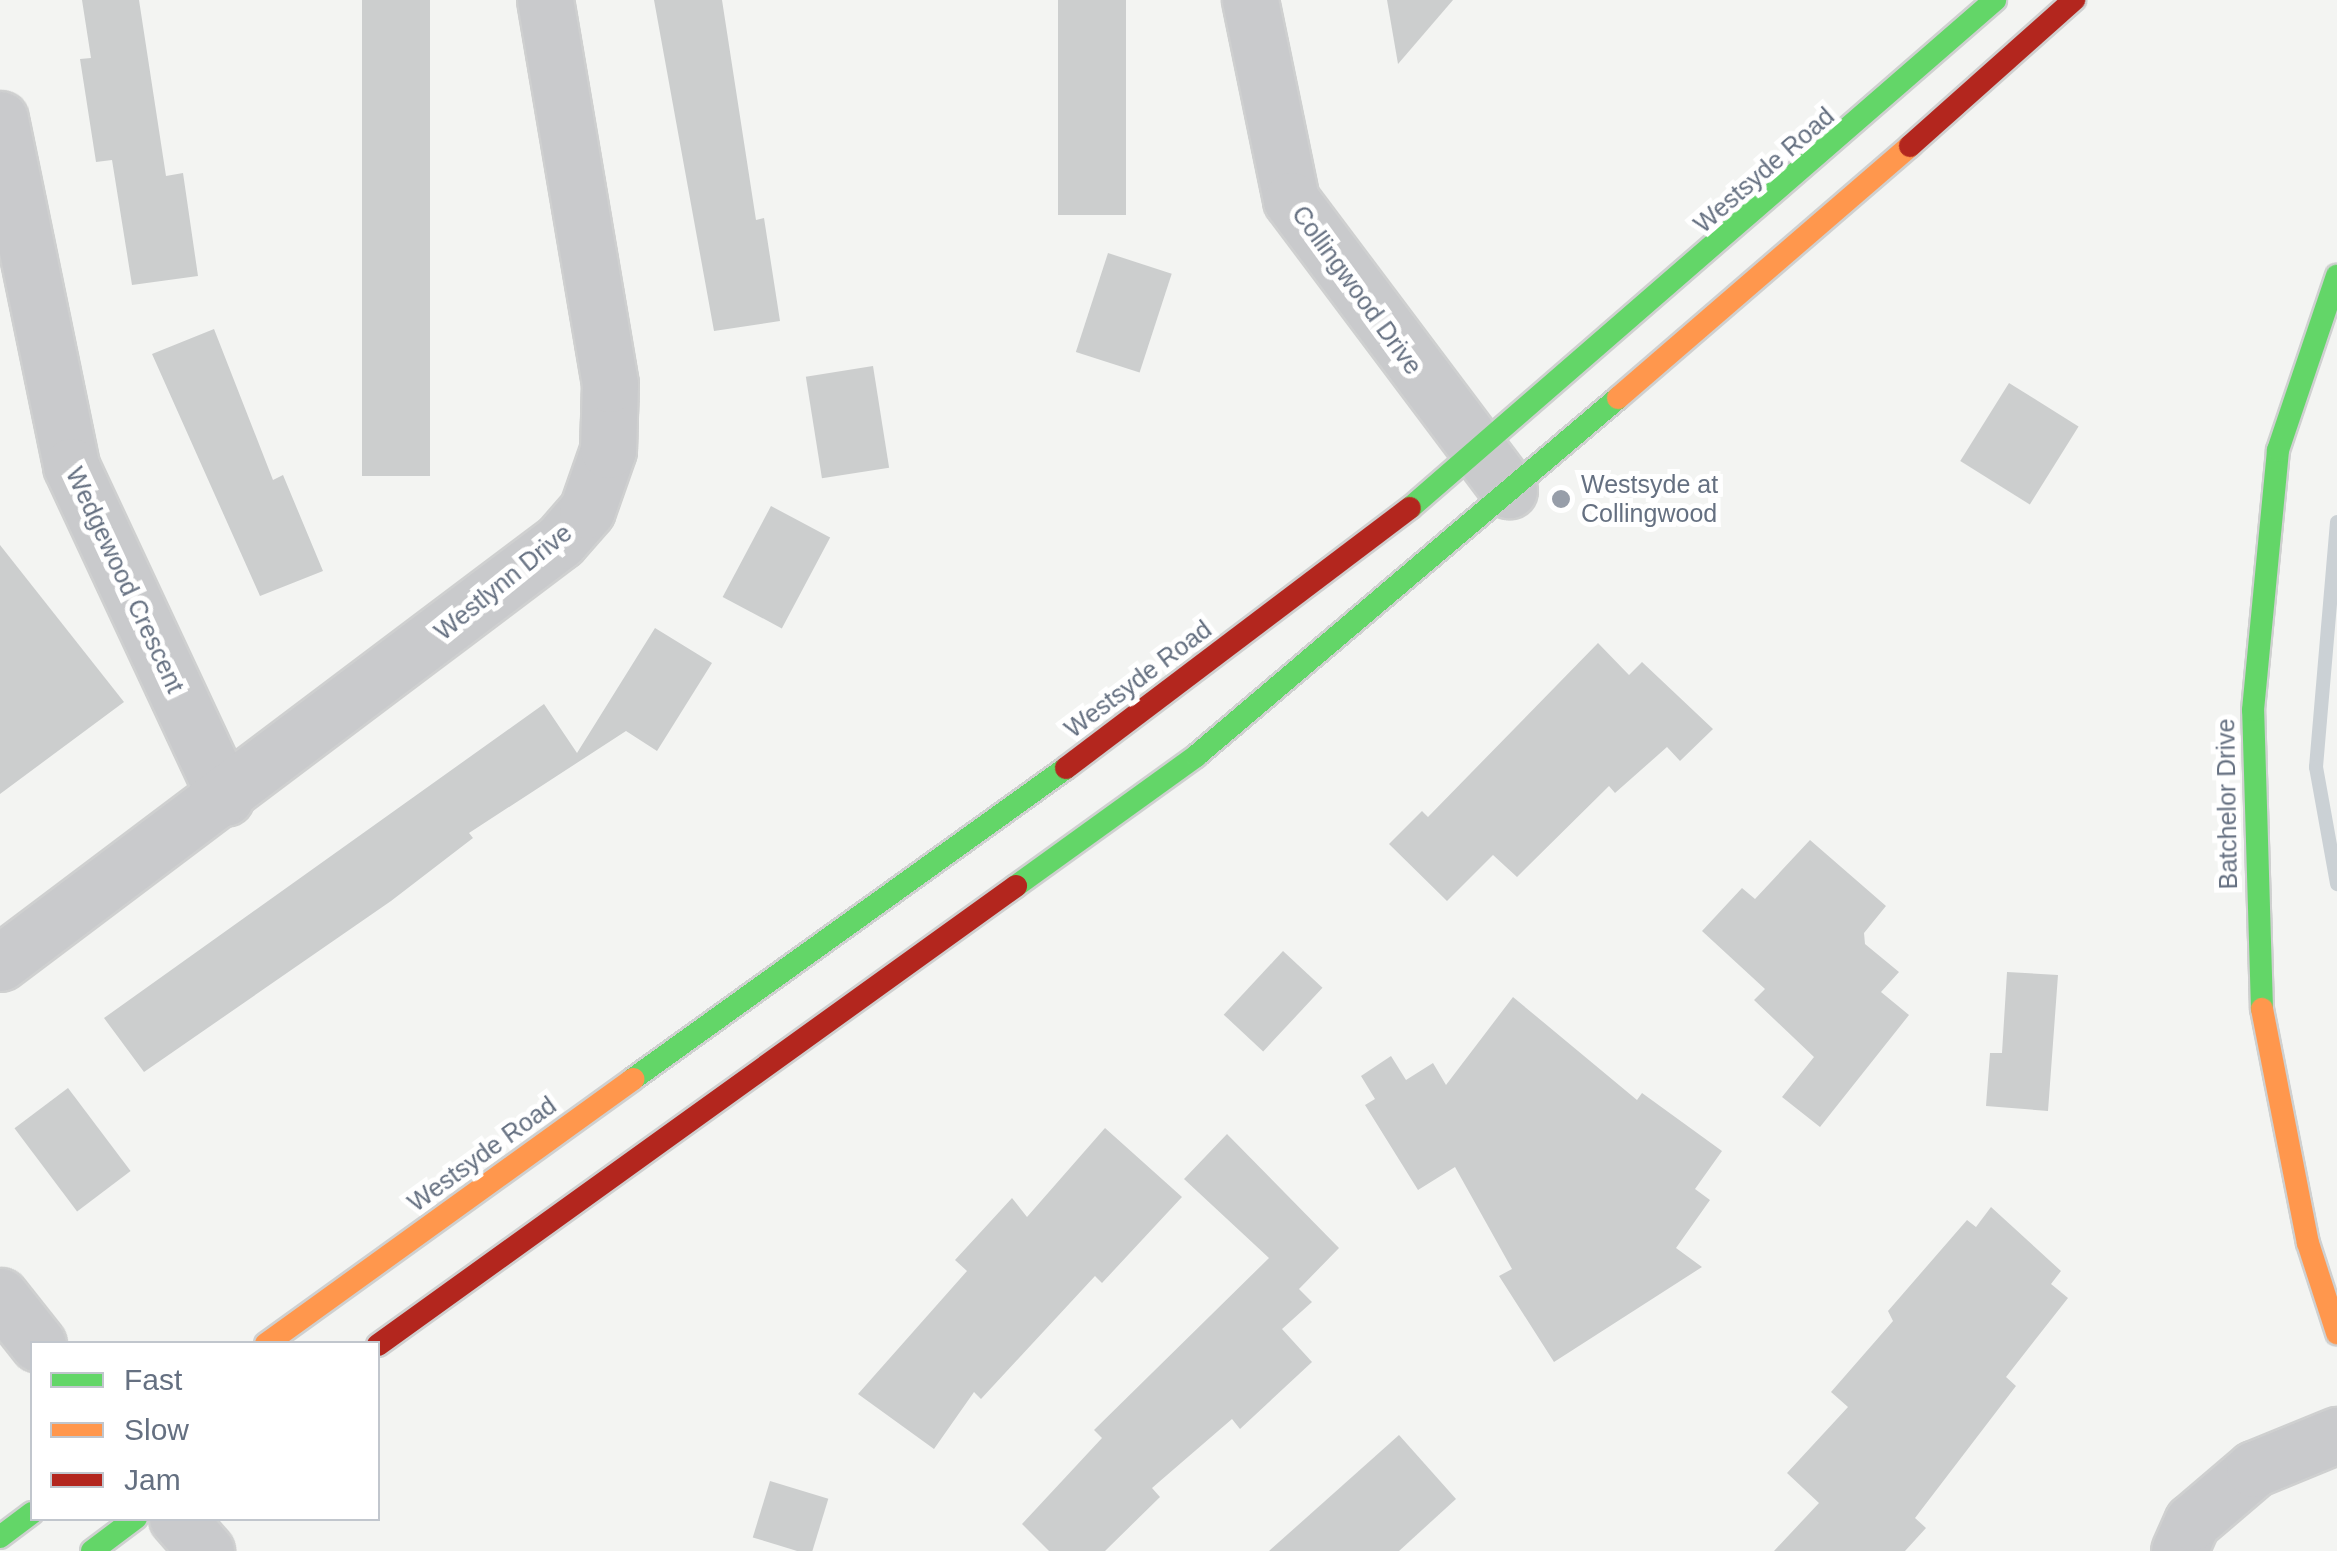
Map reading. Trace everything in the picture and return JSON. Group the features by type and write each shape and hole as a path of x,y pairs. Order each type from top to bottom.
{"main road":[{"name":"Westsyde Road","path":"380,1343 1196,756 1995,0"},
{"name":"Westsyde Road","path":"270,1341 1125,725 1494,474 2074,0"},
{"name":"Batchelor Drive","path":"2337,276 2278,450 2253,710 2256,979 2308,1243 2337,1333"},
{"path":"0,1536 30,1514"},
{"path":"92,1551 132,1521"}],"street":[{"name":"Westlynn Drive","path":"0,963 226,798 560,541 602,480 610,384 545,0"},
{"name":"Collingwood Drive","path":"1250,0 1291,200 1494,474"},
{"name":"Wedgewood Crescent","path":"0,119 71,466 226,798"},
{"path":"0,1296 36,1341"},
{"path":"2180,1551 2192,1522 2254,1469 2337,1435"},
{"path":"180,1521 206,1551"}],"building":[{"path":"82,0 139,0 166,176 183,173 198,276 132,285 112,160 96,162 80,59 91,58"},
{"path":"362,0 430,0 430,476 362,476"},
{"path":"654,0 722,0 756,220 764,218 780,321 714,331"},
{"path":"1058,0 1126,0 1126,215 1058,215"},
{"path":"1387,0 1453,0 1398,64"},
{"path":"1108,253 1172,274 1140,373 1076,352"},
{"path":"214,329 273,480 283,475 323,571 260,596 152,354"},
{"path":"873,366 889,468 822,478 806,377"},
{"path":"2009,383 2079,426 2030,504 1960,461"},
{"path":"771,506 830,537 782,628 723,597"},
{"path":"0,545 124,702 0,794"},
{"path":"655,628 712,663 657,751 626,731 469,833 473,838 391,901 144,1072 104,1018 544,704 577,753"},
{"path":"1598,643 1629,675 1642,662 1713,729 1680,761 1667,747 1615,793 1609,786 1517,877 1493,855 1447,901 1389,844 1422,811 1428,817"},
{"path":"1810,840 1886,906 1864,933 1865,944 1899,972 1881,992 1909,1015 1820,1127 1782,1097 1814,1057 1754,1000 1765,989 1702,931 1742,888 1755,899"},
{"path":"1283,951 1322,988 1263,1051 1224,1015"},
{"path":"2007,972 2058,975 2048,1111 1986,1106 1990,1053 2002,1053"},
{"path":"1513,997 1637,1100 1642,1093 1722,1151 1695,1189 1710,1200 1676,1248 1702,1267 1554,1362 1499,1276 1512,1269 1455,1167 1418,1190 1365,1105 1375,1099 1361,1076 1391,1056 1406,1080 1433,1063 1446,1085"},
{"path":"68,1088 131,1171 77,1211 14,1128"},
{"path":"1105,1128 1182,1197 1102,1283 1095,1276 981,1399 974,1392 934,1449 858,1394 967,1271 955,1260 1012,1198 1027,1217"},
{"path":"1227,1134 1339,1248 1299,1289 1312,1302 1282,1329 1312,1362 1240,1429 1232,1419 1152,1488 1160,1497 1105,1551 1049,1551 1022,1524 1102,1438 1094,1430 1269,1258 1184,1179"},
{"path":"1991,1207 2061,1271 2051,1284 2068,1298 2006,1377 2016,1386 1915,1518 1926,1528 1905,1551 1774,1551 1819,1503 1787,1473 1848,1407 1831,1392 1893,1321 1888,1311 1967,1220 1976,1227"},
{"path":"1399,1435 1456,1499 1399,1551 1269,1551"},
{"path":"770,1481 828,1499 812,1551 797,1551 753,1537"}],"waterway":[{"path":"2337,522 2316,767 2337,884"}],"traffic: fast":[{"path":"1410,508 1995,0"},
{"path":"2262,1009 2253,710 2278,450 2337,276"},
{"path":"1016,886 1196,756 1618,398"},
{"path":"633,1079 1066,768"},
{"path":"0,1537 30,1514"},
{"path":"92,1551 132,1521"}],"traffic: slow":[{"path":"1618,398 1910,146"},
{"path":"2262,1009 2308,1243 2337,1333"},
{"path":"270,1341 633,1079"}],"traffic: jam":[{"path":"1910,146 2074,0"},
{"path":"1066,768 1410,508"},
{"path":"380,1344 1016,886"}],"place":[{"name":"Westsyde at Collingwood","path":"1561,499"}]}
